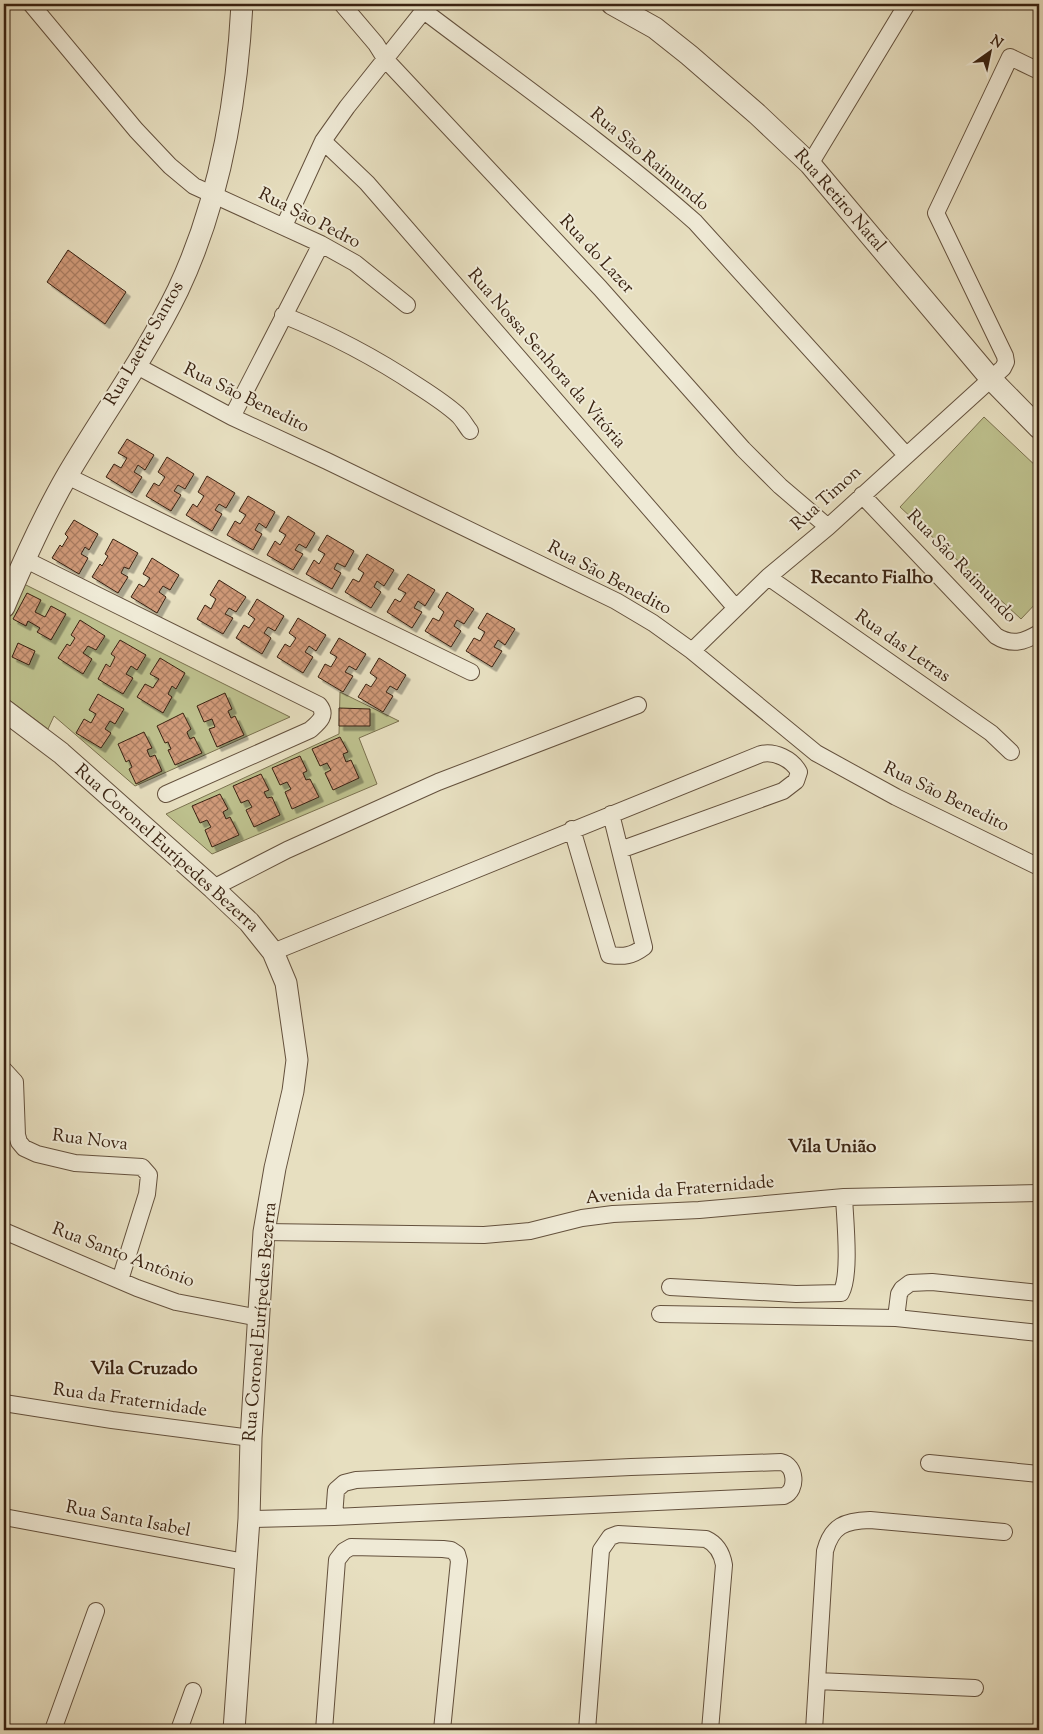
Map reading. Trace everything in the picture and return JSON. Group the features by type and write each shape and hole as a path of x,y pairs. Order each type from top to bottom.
{"street":[{"name":"Rua São Pedro","path":"31,4 136,130 170,166 194,186 321,244 355,263 407,305"},
{"name":"Rua Laerte Santos","path":"4,607 24,559 67,476 162,321 179,288 213,194 232,108 240,41 242,4"},
{"name":"Rua do Lazer","path":"342,4 376,44 386,60 600,288 743,449 780,486 828,527"},
{"name":"Rua Retiro Natal","path":"612,4 655,28 757,114 810,164 991,379 1039,428"},
{"path":"810,164 907,4"},
{"path":"284,226 323,141 347,107 426,7"},
{"name":"Rua São Raimundo","path":"426,7 606,148 695,222 906,456"},
{"name":"Rua Timon","path":"692,651 735,607 828,527 1003,368 1006,362 1005,356 936,213 1010,57 1039,71"},
{"name":"Rua Nossa Senhora da Vitória","path":"323,141 367,183 735,607"},
{"path":"232,417 321,244"},
{"path":"283,315 322,331 407,378 459,416 470,430"},
{"name":"Rua São Benedito","path":"135,365 232,417 616,601 653,623 692,651 816,753 896,797 1039,867"},
{"path":"67,476 471,672"},
{"name":"Rua São Raimundo","path":"862,495 996,636 1011,643 1020,642 1039,633"},
{"path":"24,559 321,708 322,715 320,721 310,730 166,794"},
{"name":"Rua das Letras","path":"768,577 992,733 1011,752"},
{"path":"214,888 287,850 438,782 638,705"},
{"name":"Rua Coronel Eurípedes Bezerra","path":"4,710 61,754 214,888 249,922 273,952 286,983 297,1060 293,1091 275,1168 264,1232 250,1438 249,1519 234,1730"},
{"path":"273,952 760,754 768,752 777,754 795,766 799,772 796,781 791,787 783,791 620,850"},
{"path":"572,829 609,955 623,956 634,954 644,947 611,814"},
{"name":"Rua Nova","path":"4,1070 15,1082 17,1135 19,1142 24,1148 37,1154 75,1163 142,1168 149,1175 147,1194 120,1280"},
{"name":"Avenida da Fraternidade","path":"264,1232 484,1235 530,1231 582,1218 613,1214 699,1210 844,1197 1039,1193"},
{"path":"670,1287 796,1294 842,1293 845,1286 846,1271 844,1197"},
{"name":"Rua Santo Antônio","path":"4,1231 176,1302 259,1318"},
{"path":"896,1318 899,1294 910,1283 932,1282 1039,1293"},
{"path":"660,1314 896,1318 1039,1333"},
{"name":"Rua da Fraternidade","path":"4,1403 112,1420 250,1438"},
{"path":"249,1519 334,1517 784,1496 792,1488 792,1470 790,1466 782,1462 356,1480 344,1483 336,1490 334,1517"},
{"path":"929,1463 1039,1474"},
{"name":"Rua Santa Isabel","path":"4,1516 245,1562"},
{"path":"814,1730 826,1551 828,1540 834,1531 854,1521 870,1520 1004,1532"},
{"path":"587,1730 600,1557 604,1543 610,1537 618,1534 706,1539 718,1548 723,1558 724,1565 710,1730"},
{"path":"324,1730 337,1560 344,1551 351,1547 451,1550 457,1554 459,1561 442,1730"},
{"path":"53,1730 96,1611"},
{"path":"817,1681 975,1688"},
{"path":"179,1730 193,1691"}],"green space":[{"path":"984,417 1039,469 1039,600 1021,619 900,507"},
{"path":"24,584 290,717 135,786 54,716 48,729 4,696 4,641 10,624 5,620"},
{"path":"340,692 399,721 359,738 377,784 212,854 166,814 339,734"}],"building":[{"path":"68,250 126,292 105,324 47,282"},
{"path":"127,439 154,455 145,470 138,465 134,472 142,477 132,493 106,477 114,464 121,468 127,458 118,453"},
{"path":"167,457 194,474 185,489 178,485 174,491 181,495 171,511 146,496 154,483 159,486 165,477 158,472"},
{"path":"207,476 235,493 226,508 219,504 215,510 222,514 212,531 186,515 193,504 197,507 204,496 198,492"},
{"path":"248,496 275,512 266,528 259,523 255,530 262,534 253,550 227,535 235,521 240,524 246,515 239,511"},
{"path":"288,516 315,533 306,548 299,544 295,550 303,554 293,570 267,555 275,541 280,545 286,535 279,531"},
{"path":"74,520 98,534 89,550 85,547 81,554 88,558 79,574 52,558 60,545 62,547 68,537 65,534"},
{"path":"327,535 354,551 345,567 337,563 334,569 341,573 332,589 306,574 314,560 319,564 325,554 318,550"},
{"path":"113,539 138,553 129,569 124,567 121,573 128,577 118,593 92,577 100,564 102,566 108,556 105,554"},
{"path":"367,554 394,570 384,586 377,581 374,587 381,592 371,608 345,592 353,579 359,582 364,573 358,569"},
{"path":"152,558 179,575 170,590 163,586 159,592 166,597 157,613 131,597 139,584 144,587 150,578 143,574"},
{"path":"408,574 435,590 425,606 418,601 414,608 422,612 412,628 387,612 395,599 400,602 406,593 398,589"},
{"path":"219,580 246,597 236,612 229,608 225,614 233,618 223,634 197,619 205,605 211,609 216,599 210,595"},
{"path":"447,592 474,609 464,624 457,620 454,626 461,631 451,647 425,631 433,618 439,621 444,612 438,607"},
{"path":"27,593 41,600 35,612 45,617 51,606 66,614 51,640 37,632 40,628 28,621 26,626 13,619"},
{"path":"257,599 284,616 275,631 268,627 264,633 271,638 262,654 236,638 244,625 249,628 255,619 248,614"},
{"path":"487,613 515,629 505,645 498,640 494,647 502,651 492,667 466,651 474,638 480,641 485,632 478,628"},
{"path":"298,618 326,635 316,651 309,646 305,652 313,657 303,673 277,657 285,644 290,647 296,638 289,633"},
{"path":"80,620 105,636 96,650 88,646 83,653 92,659 83,674 58,658 67,644 70,646 75,638 71,635"},
{"path":"339,638 366,654 356,670 349,666 345,672 353,676 343,692 318,677 325,664 331,667 337,657 330,653"},
{"path":"120,640 146,655 137,670 131,666 126,674 133,678 123,694 98,679 106,664 110,667 115,657 111,654"},
{"path":"18,643 35,651 29,665 12,657"},
{"path":"160,658 185,673 176,689 172,686 168,694 172,697 163,713 137,697 145,684 153,688 159,679 150,674"},
{"path":"379,658 406,675 397,690 390,686 386,692 393,696 383,712 358,697 366,684 371,687 377,678 370,673"},
{"path":"225,693 232,709 228,711 231,718 235,716 244,735 217,747 209,729 215,727 212,719 204,722 197,706"},
{"path":"98,694 124,709 115,724 110,721 105,729 111,733 101,748 76,733 84,719 91,723 96,714 89,710"},
{"path":"339,708 370,709 370,726 339,726"},
{"path":"183,713 191,729 187,732 188,735 190,739 194,737 202,753 175,765 168,750 171,749 168,742 165,743 157,726"},
{"path":"144,732 152,748 147,750 149,755 150,757 155,755 162,771 136,784 129,769 132,767 129,760 126,762 118,744"},
{"path":"340,737 348,752 343,754 346,762 351,760 359,778 333,790 325,773 331,770 327,763 320,766 312,749"},
{"path":"300,756 307,771 303,773 306,780 310,779 319,797 292,809 285,792 291,789 287,782 280,785 272,768"},
{"path":"261,774 269,790 264,792 267,798 272,797 280,815 254,827 246,810 252,807 248,800 241,803 233,786"},
{"path":"220,794 228,809 223,812 226,819 230,817 239,835 212,847 205,830 211,827 207,820 200,823 192,806"}],"district":[{"name":"Recanto Fialho","path":"872,578"},
{"name":"Vila União","path":"832,1147"},
{"name":"Vila Cruzado","path":"144,1369"}]}
